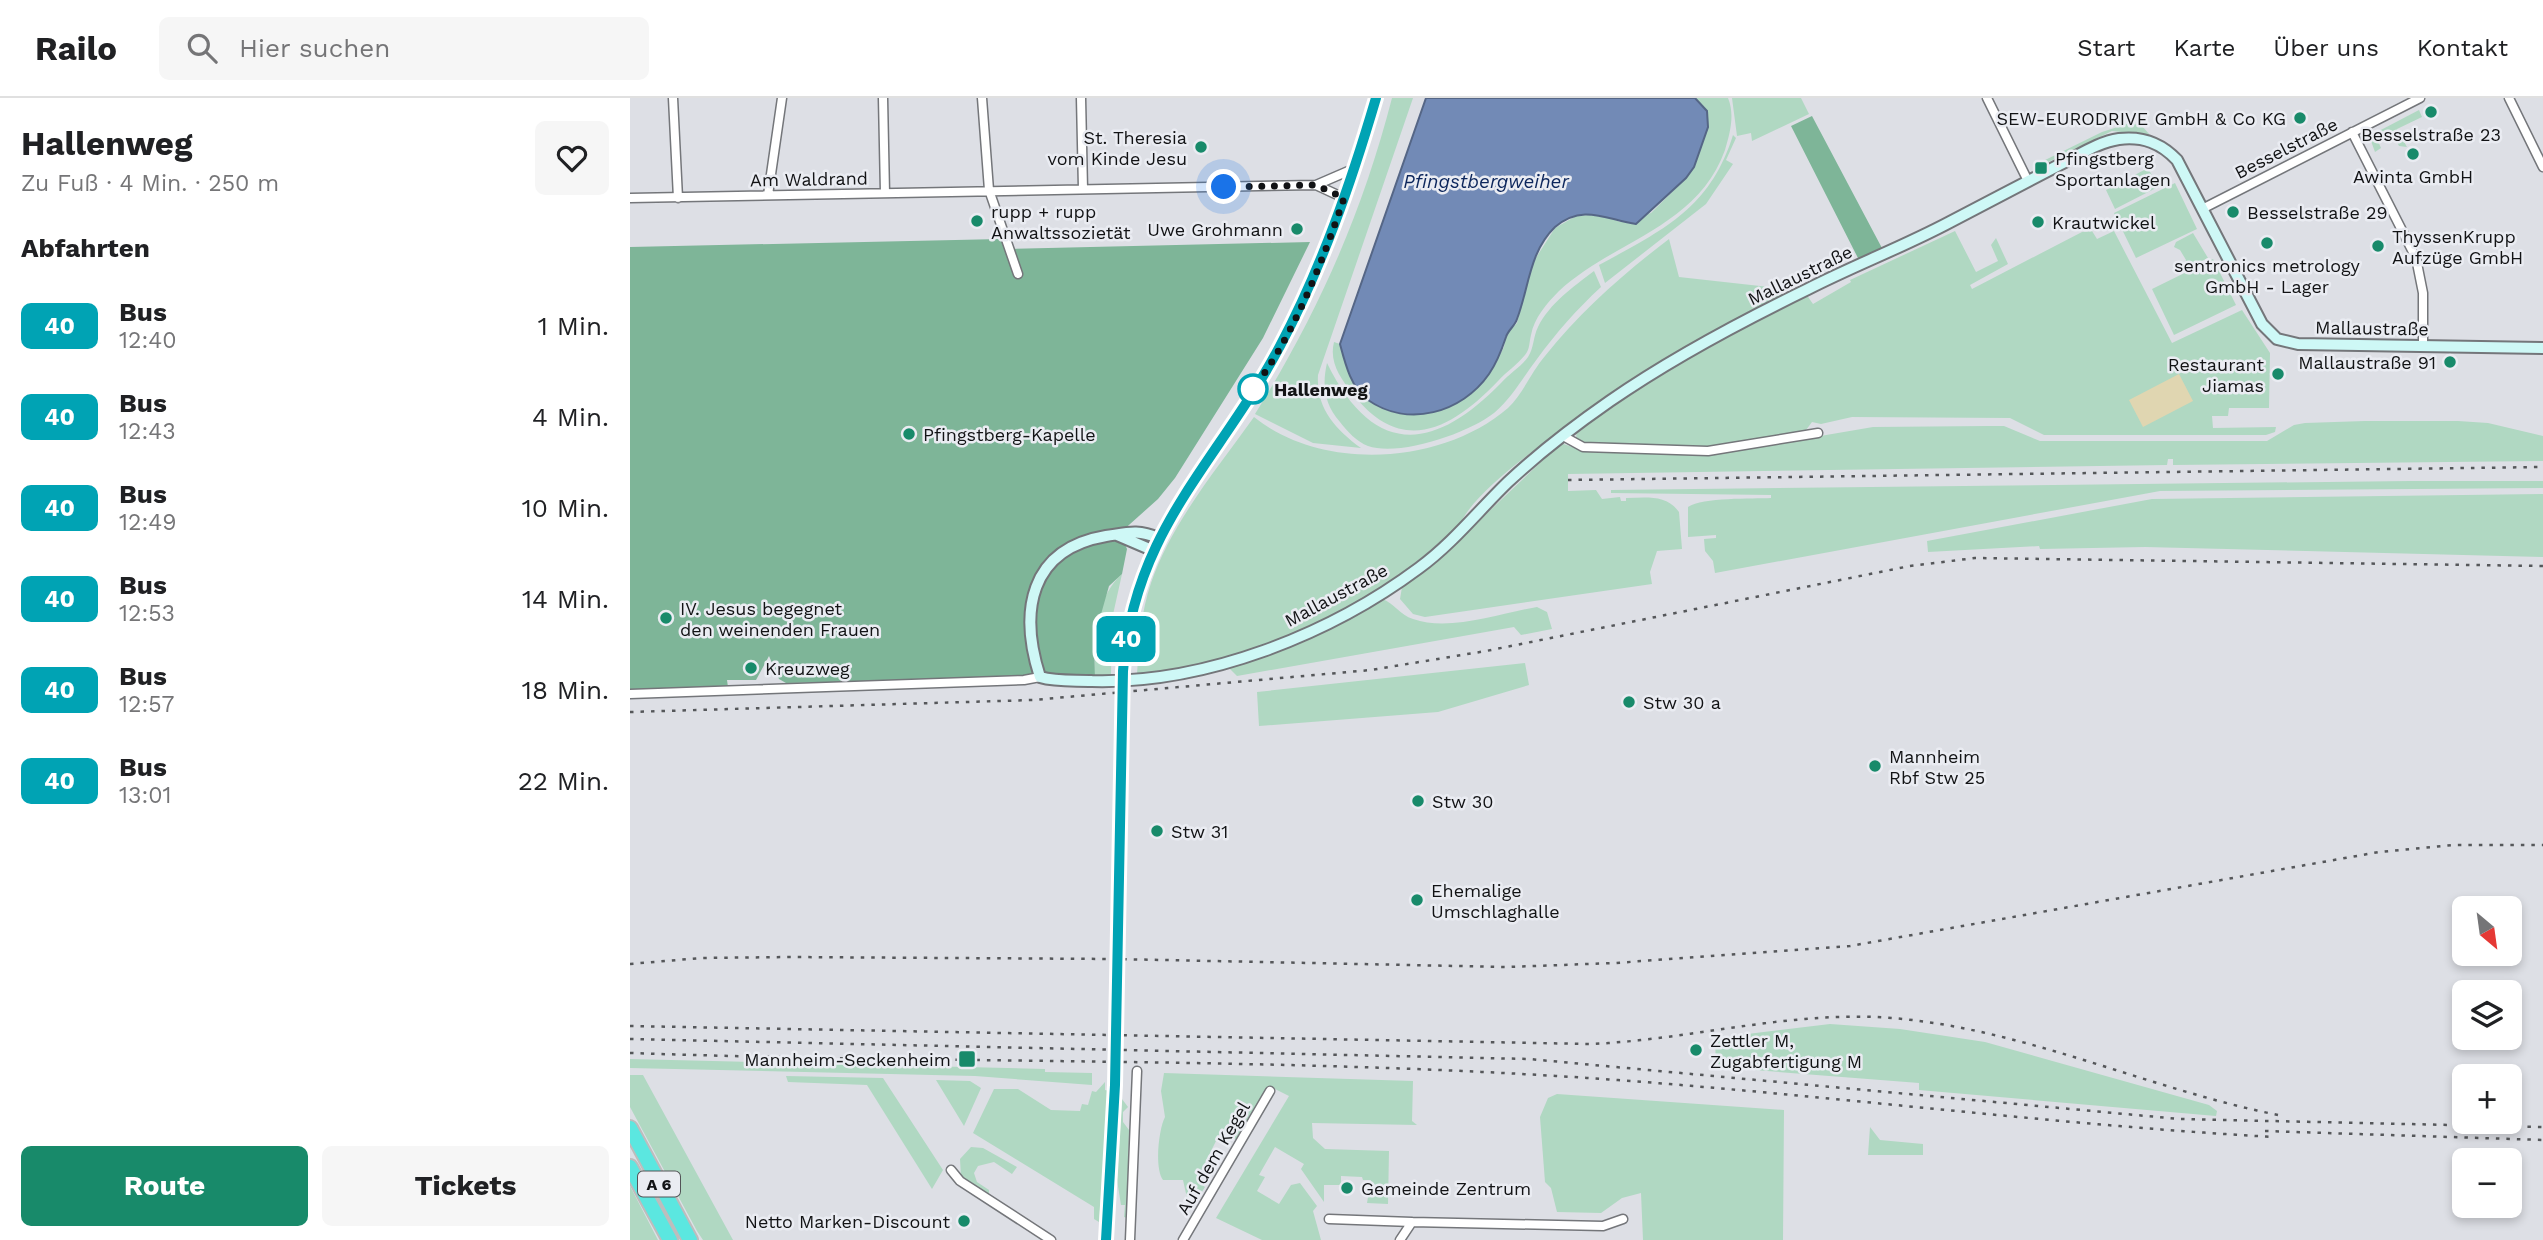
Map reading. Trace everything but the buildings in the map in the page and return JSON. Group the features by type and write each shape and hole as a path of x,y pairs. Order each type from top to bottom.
{"highway":[{"name":"A 6","path":"630,1128 690,1240"},
{"name":"A 6","path":"630,1167 670,1240"}],"street":[{"path":"673,98 678,198"},
{"path":"768,195 782,98"},
{"path":"883,98 885,193"},
{"path":"982,98 989,190 1018,274"},
{"path":"1081,98 1083,189"},
{"path":"1106,1240 1115,1085 1126,634 1135,597 1158,538 1281,344 1316,271 1345,195 1376,98"},
{"path":"1987,98 2028,181"},
{"name":"Besselstraße","path":"2204,208 2420,98"},
{"path":"2509,98 2543,167"},
{"path":"2353,132 2416,258 2423,293 2423,346"},
{"name":"Mallaustraße","path":"1040,677 1100,681 1149,680 1192,673 1247,656 1304,633 1383,593 1420,567 1472,522 1507,483 1563,436 1645,378 1712,338 1811,287 1891,252 2099,145 2116,139 2142,139 2161,145 2177,160 2262,324 2275,337 2294,344 2543,348"},
{"path":"1316,185 1332,181 1353,169"},
{"path":"1332,181 1345,195"},
{"path":"1316,185 1345,195"},
{"name":"Am Waldrand","path":"630,198 1316,185"},
{"path":"1563,436 1583,447 1708,451 1818,433"},
{"path":"630,694 1024,680 1040,677 1030,625 1030,606 1040,578 1062,552 1080,543 1142,531 1158,538"},
{"path":"1117,535 1152,550"},
{"path":"1130,1240 1137,1071"},
{"name":"Auf dem Kegel","path":"1183,1240 1270,1091"},
{"path":"951,1170 960,1181 1051,1240"},
{"path":"1329,1219 1603,1226 1623,1219"},
{"path":"1400,1240 1412,1222"}],"green space":[{"path":"1392,98 1413,98 1318,375 1320,398 1329,417 1361,448 1313,443 1255,414 1299,338 1336,262 1367,182"},
{"path":"1695,98 1728,98 1730,104 1729,137 1712,176 1695,198 1675,215 1581,273 1559,291 1538,317 1525,355 1481,398 1445,423 1427,429 1408,430 1390,425 1371,413 1353,394 1337,370 1333,356 1334,342 1340,344 1347,368 1356,385 1370,399 1391,412 1477,385 1490,373 1504,347 1506,334 1517,323 1532,264 1555,228 1576,216 1600,214 1620,222 1651,213 1686,178 1708,127 1707,111"},
{"path":"1732,98 1801,98 1809,114 1752,141 1751,133 1737,136"},
{"path":"2419,110 2422,117 2397,129 2407,147 2399,146 2392,132 2377,139 2381,148 2375,152 2371,141 2377,132"},
{"path":"1812,116 1883,250 1860,262 1791,126"},
{"path":"2130,123 2142,126 2150,135 2112,131 2038,167 2037,164 2102,132"},
{"path":"1733,135 1736,138 1726,160 1733,164 1706,204 1605,283 1599,265 1681,215 1711,182"},
{"path":"2148,168 2158,187 2115,209 2106,190"},
{"path":"2175,183 2197,229 2136,258 2114,213"},
{"path":"1955,231 1976,272 1998,261 1991,245 1996,238 2008,264 1970,285 1972,289 2082,232 2092,231 2097,239 2114,231 2172,343 2242,310 2270,353 2269,408 2229,408 2228,416 2212,416 2213,428 2276,427 2275,432 2266,435 2044,435 2010,418 1852,417 1821,424 1812,422 1803,434 1708,448 1583,444 1576,438 1577,429 1666,368 1806,294 1813,304 1851,282 1850,280"},
{"path":"2193,233 2208,258 2187,268 2184,267 2186,260 2180,250 2174,247 2176,242"},
{"path":"1001,239 1005,249 1310,242 1263,338 1175,478 1158,499 1120,533 1127,549 1122,574 1109,586 1094,639 1095,678 786,683 779,679 769,656 756,680 727,680 728,687 630,691 630,247"},
{"path":"1669,239 1679,277 1778,288 1783,297 1657,370 1556,435 1512,467 1478,498 1459,526 1401,574 1364,600 1303,631 1237,654 1204,663 1137,674 1145,605 1160,560 1196,497 1254,417 1282,435 1313,447 1347,453 1382,454 1417,450 1450,441 1481,427 1508,408 1540,362 1588,308"},
{"path":"2213,259 2236,305 2174,335 2152,289"},
{"path":"1594,271 1601,287 1544,349 1506,401 1483,421 1415,446 1381,449 1356,439 1331,408 1325,387 1327,363 1345,394 1364,416 1384,429 1406,435 1428,432 1452,423 1476,406 1525,361 1538,327 1549,310"},
{"path":"2365,421 2488,423 2543,436 2543,461 2173,465 2173,459 2168,459 2167,465 1568,474 1568,491 1596,490 1602,499 1620,497 1621,501 1626,501 1626,498 1655,498 1668,502 1679,512 1682,549 1657,551 1650,572 1652,584 1425,617 1413,614 1400,599 1402,587 1463,536 1561,443 1586,452 1716,454 1873,427 1988,426 2004,426 2040,441 2267,441 2294,425"},
{"path":"2543,481 2543,488 2160,491 1715,573 1713,561 1705,551 1704,539 1716,538 1716,535 1688,537 1688,507 1728,499 1771,498 1771,495 1611,493 1611,490"},
{"path":"2543,494 2543,557 2145,547 2040,549 2039,546 1928,552 1927,541 2152,499"},
{"path":"1122,574 1112,619 1111,675 1095,678 1096,636 1101,609 1113,584"},
{"path":"1382,599 1413,619 1443,623 1475,620 1537,607 1547,612 1552,629 1521,635 1514,627 1237,676 1229,668 1317,635"},
{"path":"1525,663 1529,685 1438,712 1259,726 1257,692"},
{"path":"1830,1024 1900,1029 1985,1042 2209,1105 2217,1111 2216,1116 1919,1090 1919,1083 1716,1067 1715,1038"},
{"path":"630,1059 1045,1069 1045,1072 1092,1073 1092,1085 975,1076 630,1068"},
{"path":"1164,1073 1413,1081 1412,1121 1417,1125 1312,1123 1313,1138 1325,1149 1389,1151 1388,1204 1367,1203 1371,1180 1341,1176 1341,1185 1324,1185 1324,1202 1301,1169 1304,1164 1275,1147 1259,1175 1265,1177 1257,1191 1279,1204 1291,1185 1300,1183 1317,1206 1313,1211 1321,1240 1262,1240 1216,1218 1289,1096 1269,1086 1237,1140 1221,1131 1201,1171 1203,1172 1198,1182 1205,1187 1195,1203 1187,1198 1183,1180 1163,1180 1160,1174 1158,1148 1165,1117 1161,1091"},
{"path":"630,1075 643,1075 733,1240 703,1240 697,1231 630,1107"},
{"path":"786,1076 883,1078 943,1170 932,1189 867,1085 788,1082"},
{"path":"936,1080 970,1081 981,1088 964,1126"},
{"path":"1105,1082 1105,1090 1109,1091 1099,1222 1094,1219 1094,1207 973,1133 994,1089 1018,1089 1051,1110 1080,1111 1082,1104 1088,1105 1092,1091 1096,1092"},
{"path":"1557,1094 1784,1110 1783,1240 1643,1240 1641,1193 1622,1198 1601,1213 1557,1212 1551,1188 1545,1182 1540,1117 1548,1098"},
{"path":"1122,1099 1128,1107 1123,1112 1123,1122 1129,1130 1127,1218 1124,1217 1125,1205 1121,1205 1117,1180"},
{"path":"1870,1127 1880,1140 1923,1144 1923,1155 1868,1155"},
{"path":"971,1147 983,1148 1017,1167 1012,1174 994,1162 978,1166 974,1173 977,1182 989,1190 989,1195 961,1177 960,1159"},
{"path":"630,1186 658,1240 630,1240"}],"sand":[{"path":"2179,374 2193,401 2143,427 2129,400"}],"water":[{"name":"Pfingstbergweiher","path":"1426,98 1695,98 1707,111 1708,127 1694,167 1686,178 1636,224 1585,214 1565,220 1555,227 1546,237 1535,259 1516,321 1489,374 1478,387 1449,407 1417,414 1384,409 1362,395 1350,375 1340,344"}],"railway":[{"path":"1568,480 2543,467"},
{"path":"630,712 1033,700 1371,670 1486,651 1910,566 1975,558 2543,566"},
{"path":"630,964 701,958 789,957 1114,959 1507,967 1615,963 1850,946 2379,852 2454,845 2543,845"},
{"path":"630,1026 1590,1044 1816,1018 1892,1018 1991,1034 2230,1104 2278,1115"},
{"path":"630,1039 1529,1059 2179,1119 2543,1127"},
{"path":"630,1053 1337,1066 1573,1077 2274,1137"},
{"path":"2265,1131 2543,1140"}],"bus line":[{"name":"40","path":"1106,1240 1115,1085 1126,634 1135,597 1158,538 1269,365 1305,296 1340,212 1376,98"}],"place":[{"name":"Besselstraße 23","path":"2431,112"},
{"name":"SEW-EURODRIVE GmbH & Co KG","path":"2300,118"},
{"name":"St. Theresia vom Kinde Jesu","path":"1201,147"},
{"name":"Awinta GmbH","path":"2413,154"},
{"name":"Pfingstberg Sportanlagen","path":"2041,168"},
{"name":"Besselstraße 29","path":"2233,212"},
{"name":"rupp + rupp Anwaltssozietät","path":"977,221"},
{"name":"Krautwickel","path":"2038,222"},
{"name":"Uwe Grohmann","path":"1297,229"},
{"name":"sentronics metrology GmbH - Lager","path":"2267,243"},
{"name":"ThyssenKrupp Aufzüge GmbH","path":"2378,246"},
{"name":"Mallaustraße 91","path":"2450,362"},
{"name":"Restaurant Jiamas","path":"2278,374"},
{"name":"Hallenweg","path":"1253,389"},
{"name":"Pfingstberg-Kapelle","path":"909,434"},
{"name":"IV. Jesus begegnet den weinenden Frauen","path":"666,618"},
{"name":"Kreuzweg","path":"751,668"},
{"name":"Stw 30 a","path":"1629,702"},
{"name":"Mannheim Rbf Stw 25","path":"1875,766"},
{"name":"Stw 30","path":"1418,801"},
{"name":"Stw 31","path":"1157,831"},
{"name":"Ehemalige Umschlaghalle","path":"1417,900"},
{"name":"Zettler M, Zugabfertigung M","path":"1696,1050"},
{"name":"Mannheim-Seckenheim","path":"967,1059"},
{"name":"Gemeinde Zentrum","path":"1347,1188"},
{"name":"Netto Marken-Discount","path":"964,1221"}],"route":[{"path":"1224,187 1316,185 1344,198 1316,271 1281,344 1253,389"}]}
